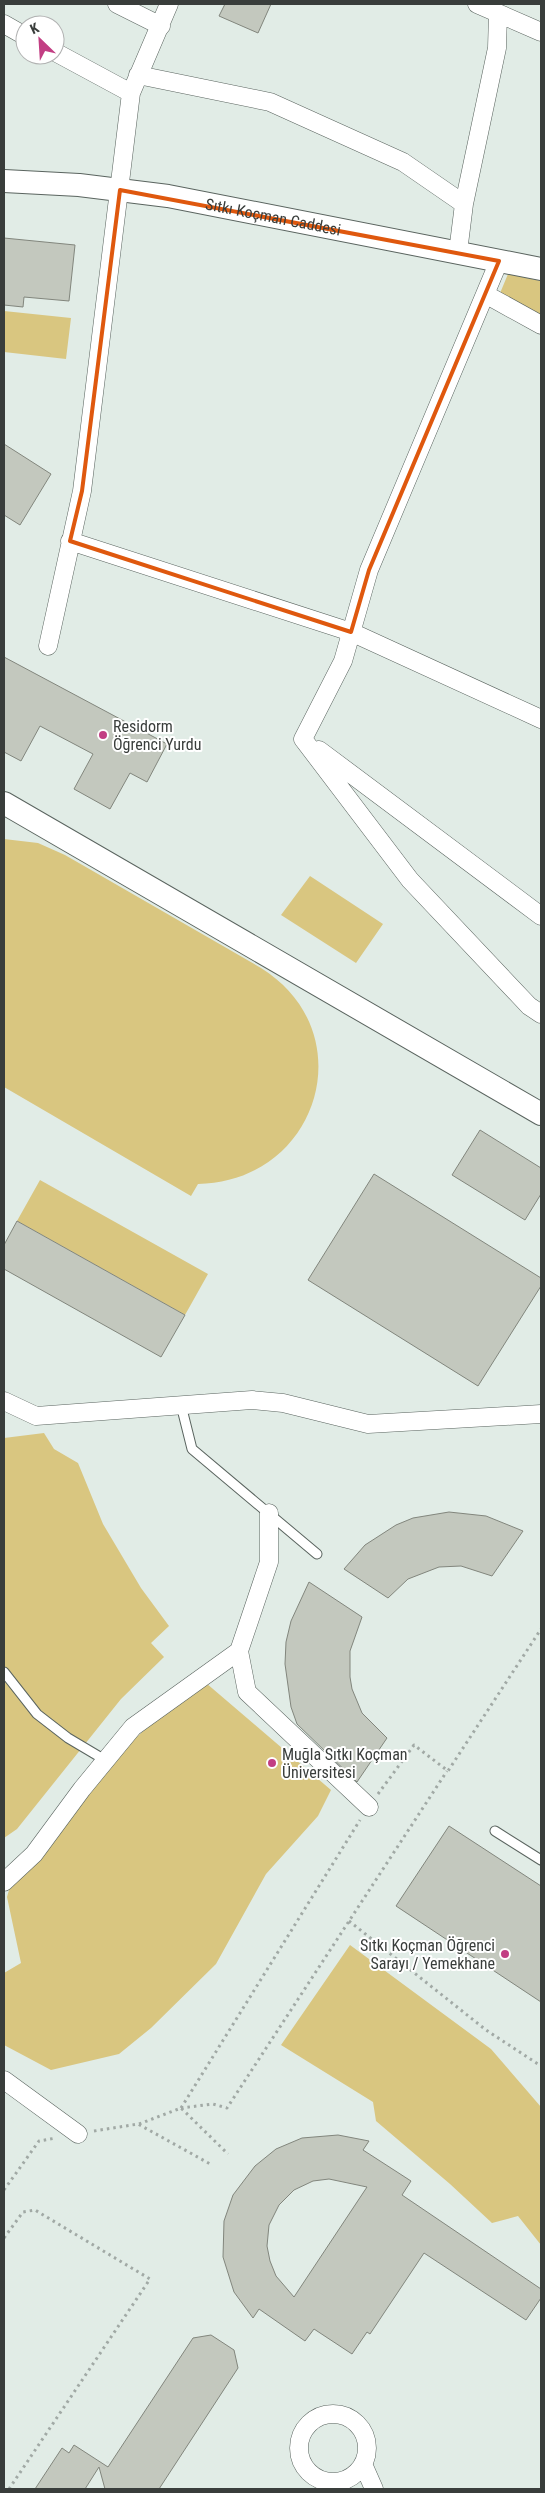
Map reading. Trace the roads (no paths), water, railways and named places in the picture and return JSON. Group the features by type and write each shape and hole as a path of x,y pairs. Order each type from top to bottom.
{"street":[{"path":"117,4 161,26"},
{"path":"48,646 82,490 132,92 169,4"},
{"path":"476,4 541,32"},
{"path":"458,252 464,204 497,48 498,14"},
{"path":"4,24 15,30"},
{"path":"65,57 132,92"},
{"path":"138,75 270,102 403,162 464,204"},
{"name":"Sıtkı Koçman Caddesi","path":"4,181 120,190 168,196 541,269"},
{"path":"304,739 343,661 369,570 499,261"},
{"path":"485,294 541,325"},
{"path":"70,541 351,632 541,719"},
{"path":"304,739 541,916"},
{"path":"304,739 410,880 529,1006 541,1014"},
{"path":"4,803 541,1114"},
{"path":"4,1401 36,1416 252,1400 283,1403 368,1424 541,1414"},
{"path":"270,1514 268,1562 240,1650 247,1692 369,1807"},
{"path":"4,1882 34,1854 82,1789 133,1727 240,1650"},
{"path":"4,2080 78,2134"},
{"path":"363,2464 374,2489"}],"lane":[{"path":"181,1405 192,1449 318,1554"},
{"path":"4,1672 37,1714 68,1738 105,1760"},
{"path":"495,1831 541,1860"}],"place":[{"name":"Residorm Öğrenci Yurdu","path":"103,735"},
{"name":"Muğla Sıtkı Koçman Üniversitesi","path":"272,1763"},
{"name":"Sıtkı Koçman Öğrenci Sarayı / Yemekhane","path":"505,1954"}]}
